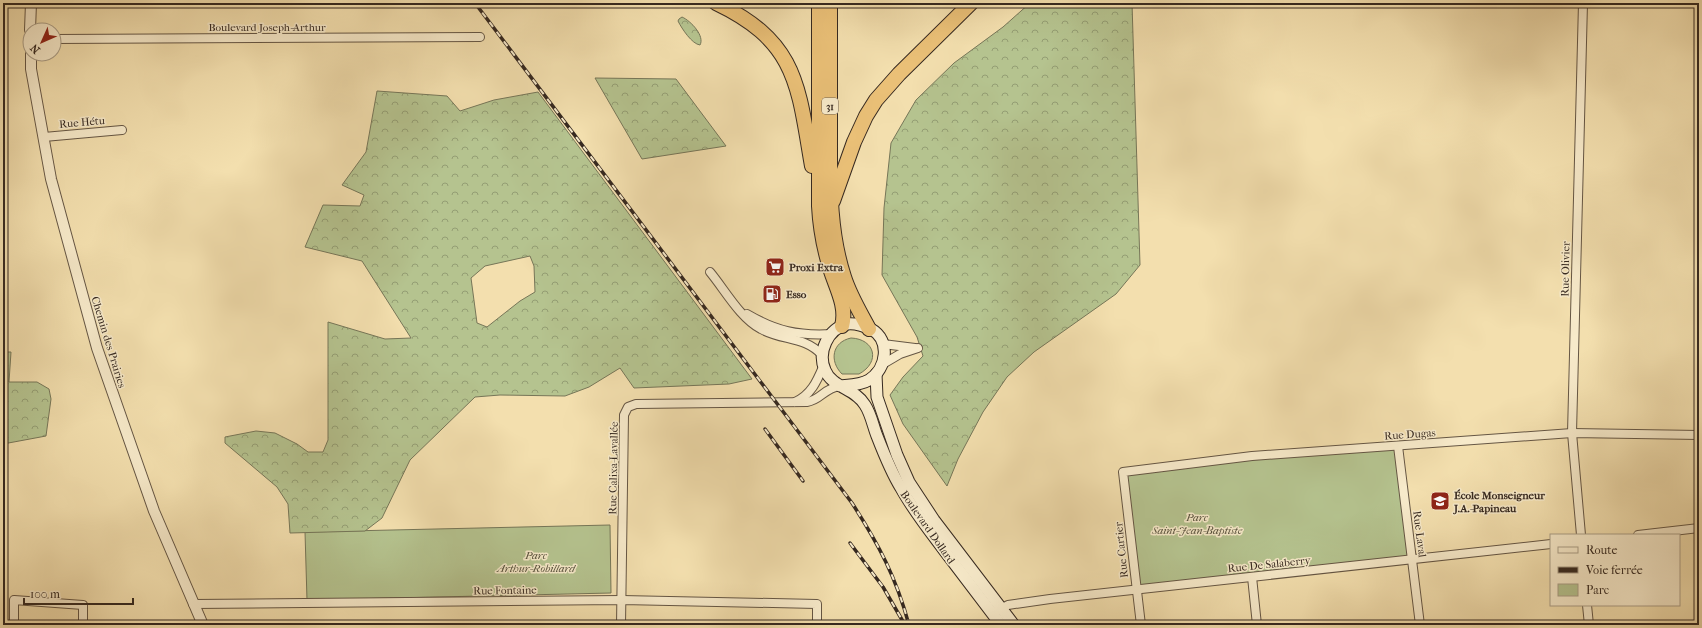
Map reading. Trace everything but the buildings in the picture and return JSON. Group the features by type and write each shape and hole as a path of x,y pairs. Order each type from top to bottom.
{"highway":[{"path":"716,3 738,14 758,27 778,49 785,61 796,84 824,208"},
{"name":"31","path":"819,3 826,256 844,310 837,330"},
{"name":"31","path":"830,3 824,208 844,279 854,302 869,329"},
{"path":"824,208 871,108 893,80 971,3"}],"main road":[{"path":"851,324 869,329 876,333 882,344 884,352 883,364 876,374 864,382 840,386 830,378 823,367 822,355 825,342 837,330 851,324"},
{"name":"Boulevard Dollard","path":"876,374 877,397 896,455 909,482 996,611 1000,625"},
{"name":"Boulevard Dollard","path":"840,386 857,395 865,404 890,467 909,502 996,611 1014,625"}],"street":[{"path":"30,22 31,3"},
{"name":"Rue Olivier","path":"1581,534 1572,433 1583,3"},
{"name":"Boulevard Joseph-Arthur","path":"62,39 480,37"},
{"name":"Chemin des Prairies","path":"31,62 51,179 96,348 154,511 203,625"},
{"name":"Rue Hétu","path":"44,137 122,130"},
{"path":"710,272 750,321 761,330 782,338 806,342 822,355"},
{"path":"739,308 765,324 780,330 811,335 837,330"},
{"path":"882,344 918,348 900,354 883,364"},
{"path":"794,402 804,397 811,390 823,367"},
{"name":"Rue Calixa-Lavallée","path":"621,625 624,415 628,407 635,404 811,402 828,388 840,386"},
{"name":"Rue Dugas","path":"1123,472 1252,456 1572,433 1699,435"},
{"name":"Rue Laval","path":"1398,446 1420,625"},
{"name":"Rue Cartier","path":"1123,472 1141,625"},
{"path":"1647,534 1699,528"},
{"name":"Rue De Salaberry","path":"996,611 1008,605 1043,600 1550,544"},
{"path":"1252,577 1258,625"},
{"path":"14,625 14,600 83,605 83,625"},
{"name":"Rue Fontaine","path":"194,604 622,600 817,604 817,625"},
{"path":"1587,606 1589,625"}],"green space":[{"path":"1030,3 1132,3 1140,265 1116,294 1034,352 1007,377 983,412 958,459 947,486 903,424 890,395 903,377 923,356 917,337 882,275 884,208 891,143 916,100 954,63 1003,27"},
{"path":"682,17 699,33 701,37 700,45 694,42 682,28 678,21"},
{"path":"595,78 676,79 726,146 642,159"},
{"path":"377,91 447,96 460,111 494,100 538,92 752,379 729,384 634,388 620,368 589,387 565,396 500,395 475,397 410,460 382,518 365,531 290,533 288,504 277,487 225,443 225,437 256,431 275,433 297,444 308,452 323,452 328,440 328,322 385,339 411,338 362,261 305,247 323,205 360,206 364,195 342,185 366,152","holes":["530,256 534,266 535,292 520,301 487,327 477,323 471,278 485,266"]},
{"path":"851,338 859,339 865,342 870,347 872,358 866,369 859,374 842,374 835,363 834,353 840,343"},
{"path":"3,352 11,352 9,382 37,382 49,389 51,399 46,436 3,444"},
{"name":"Parc Saint-Jean-Baptiste","path":"1398,446 1412,560 1137,589 1123,472"},
{"name":"Parc Arthur-Robillard","path":"610,525 611,593 307,600 305,532"}],"railway":[{"path":"475,3 852,503 886,562 909,625"},
{"path":"765,429 803,481"},
{"path":"850,543 883,587 905,625"}],"place":[{"name":"Proxi Extra","path":"775,267"},
{"name":"Esso","path":"772,294"},
{"name":"École Monseigneur J.A.-Papineau","path":"1440,501"}]}
